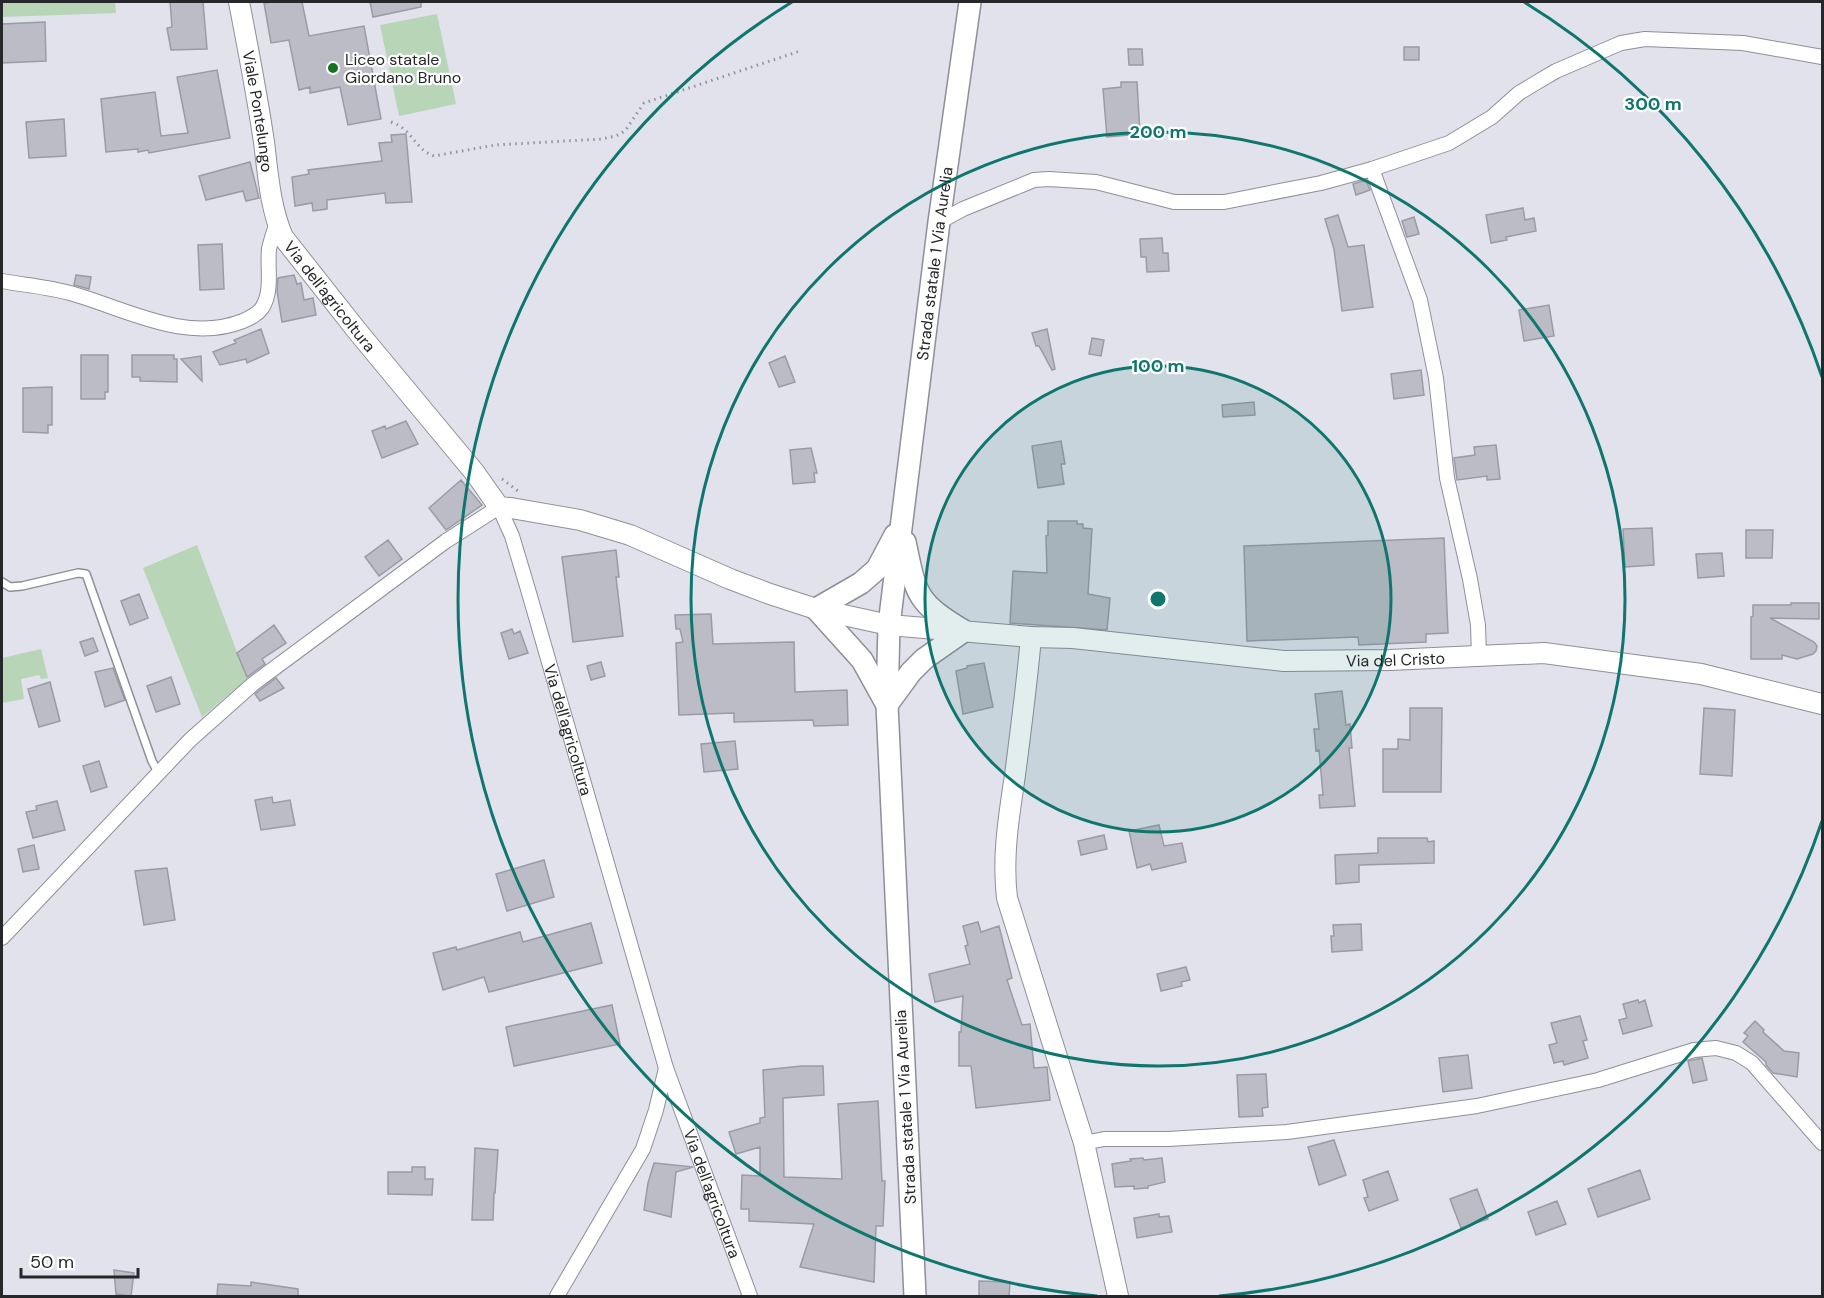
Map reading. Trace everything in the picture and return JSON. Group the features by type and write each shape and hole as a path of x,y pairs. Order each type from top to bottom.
{"main road":[{"name":"Strada statale 1 Via Aurelia","path":"915,1296 887,705 889,624 939,222 970,2"},
{"path":"901,524 914,583 919,594 939,615 964,631 924,659 911,672 887,705 862,660 816,609 861,583 877,568 901,524"}],"street":[{"name":"Viale Pontelungo","path":"239,2 277,223"},
{"path":"939,222 963,209 1034,180 1096,182 1174,201 1224,202 1290,190 1372,169 1449,143 1492,117 1519,93 1539,81 1608,47 1621,43 1646,39 1743,43 1822,57"},
{"path":"1372,169 1420,300 1436,378 1447,478 1478,625 1479,657"},
{"path":"2,281 67,292 172,325 196,329 231,326 252,317 266,301 269,250 277,223"},
{"name":"Via dell'agricoltura","path":"277,223 289,247 475,473 499,507 512,536 666,1068 750,1296"},
{"path":"2,938 210,721 253,684 446,540 499,507"},
{"name":"Via del Cristo","path":"499,507 580,520 630,535 730,579 816,609 889,624 1031,637 1073,638 1284,662 1544,653 1701,674 1822,704"},
{"path":"1031,637 1027,688 1005,846 1004,874 1007,898 1084,1143 1118,1296"},
{"path":"1084,1143 1104,1139 1168,1139 1287,1132 1477,1106 1598,1080 1694,1050 1716,1048 1736,1053 1752,1063 1822,1143"},
{"path":"557,1296 643,1149 656,1110 666,1068"}],"lane":[{"path":"2,582 10,587 22,586 78,573 86,574 152,761 159,774"}],"path":[{"path":"391,122 402,125 425,153 434,156 495,145 602,139 616,136 624,131 644,103 800,51"}],"green space":[{"path":"2,2 115,2 116,13 2,17"},
{"path":"437,14 456,104 399,116 380,25"},
{"path":"197,545 247,679 202,717 143,568"},
{"path":"41,649 48,678 41,679 39,675 21,679 24,699 2,703 2,658"}],"building":[{"path":"170,2 203,2 207,49 171,50 167,28 172,27"},
{"path":"302,2 309,36 364,26 381,119 348,125 340,87 310,93 310,87 299,90 289,40 271,43 264,3"},
{"path":"370,2 421,2 421,7 373,17"},
{"path":"45,22 46,61 2,63 2,24"},
{"path":"1404,47 1419,47 1419,60 1404,60"},
{"path":"1128,49 1142,49 1143,65 1129,65"},
{"path":"217,70 230,138 149,153 148,150 138,152 138,149 106,152 101,99 155,92 161,136 188,133 177,77"},
{"path":"1121,82 1137,82 1140,134 1107,137 1103,89 1121,87"},
{"path":"64,119 66,156 29,158 26,122"},
{"path":"406,134 412,202 386,203 385,193 327,200 327,209 313,211 312,203 295,206 292,177 309,174 308,170 382,161 379,143 392,142 391,135"},
{"path":"250,162 259,198 246,201 243,191 206,200 199,176"},
{"path":"1366,180 1370,190 1356,195 1353,184"},
{"path":"1523,208 1525,220 1534,218 1536,231 1506,237 1507,240 1491,243 1486,215"},
{"path":"1338,215 1348,247 1364,245 1373,307 1342,311 1334,249 1325,219"},
{"path":"1414,217 1419,234 1407,237 1402,221"},
{"path":"1162,238 1163,253 1168,253 1169,271 1147,272 1146,257 1141,257 1140,239"},
{"path":"222,244 224,289 200,290 198,245"},
{"path":"76,275 91,277 89,289 74,285"},
{"path":"294,275 297,284 301,283 304,300 313,298 316,315 282,322 277,291 278,278"},
{"path":"1549,305 1554,336 1524,341 1519,310"},
{"path":"261,329 269,353 247,363 246,359 220,365 213,352 236,343 234,340"},
{"path":"1047,329 1055,369 1052,370 1039,346 1036,346 1032,333"},
{"path":"1092,338 1104,340 1101,356 1089,354"},
{"path":"81,355 108,355 108,392 105,392 105,399 81,399"},
{"path":"132,355 174,355 174,359 177,359 177,382 140,381 140,377 132,377"},
{"path":"201,356 202,381 181,359"},
{"path":"785,356 795,382 779,387 769,363"},
{"path":"1421,370 1424,395 1394,399 1391,374"},
{"path":"52,387 52,425 48,425 48,433 23,432 23,388"},
{"path":"1254,402 1255,415 1223,417 1222,405"},
{"path":"406,421 418,444 382,458 372,431 385,426 386,429"},
{"path":"1061,441 1065,464 1061,464 1064,484 1038,488 1032,446"},
{"path":"1496,445 1500,479 1487,480 1487,476 1457,480 1454,458 1475,455 1474,447"},
{"path":"811,448 817,473 814,473 815,482 793,484 790,450"},
{"path":"461,480 482,505 446,530 429,508"},
{"path":"1048,521 1077,521 1077,524 1083,524 1083,528 1092,529 1088,594 1110,598 1107,630 1010,623 1013,571 1047,573"},
{"path":"1652,528 1654,565 1625,567 1623,529"},
{"path":"1746,530 1773,530 1772,558 1746,558"},
{"path":"1444,538 1448,633 1426,634 1426,642 1359,645 1358,637 1247,641 1244,546"},
{"path":"388,540 402,559 379,576 365,557"},
{"path":"616,550 619,577 616,577 623,636 573,642 562,557"},
{"path":"1722,553 1724,576 1698,578 1696,554"},
{"path":"139,594 148,618 130,625 121,601"},
{"path":"1791,603 1819,603 1819,619 1770,618 1814,642 1817,646 1816,651 1797,659 1782,655 1782,659 1751,659 1753,605 1791,605"},
{"path":"711,614 713,644 794,642 795,692 847,690 848,725 814,726 813,720 734,722 734,713 679,715 676,643 683,642 680,629 676,629 675,615"},
{"path":"274,625 286,643 262,659 265,664 247,677 237,653"},
{"path":"512,629 514,634 520,631 528,653 509,659 501,633"},
{"path":"93,638 98,651 85,656 80,642"},
{"path":"601,662 605,676 591,680 587,666"},
{"path":"984,663 993,707 963,714 956,671"},
{"path":"113,668 125,700 105,707 95,672"},
{"path":"171,677 180,704 156,712 147,686"},
{"path":"276,678 284,688 260,701 255,694"},
{"path":"50,682 60,721 39,727 28,689"},
{"path":"1342,691 1346,725 1350,724 1352,748 1349,748 1355,806 1320,808 1319,795 1323,795 1319,750 1316,751 1314,729 1319,729 1315,694"},
{"path":"1410,708 1442,708 1441,792 1383,792 1383,749 1398,749 1398,739 1410,740"},
{"path":"1704,708 1735,710 1732,776 1700,774"},
{"path":"735,741 738,769 704,772 701,744"},
{"path":"99,761 107,787 91,792 83,766"},
{"path":"272,797 273,803 290,800 295,825 261,830 255,800"},
{"path":"57,801 65,830 33,838 26,812 37,810 36,806"},
{"path":"1159,825 1164,846 1182,843 1186,862 1152,870 1150,864 1137,868 1129,831"},
{"path":"1104,835 1107,849 1081,855 1078,841"},
{"path":"1378,838 1427,838 1428,842 1434,841 1434,863 1359,865 1359,882 1336,884 1335,855 1378,853"},
{"path":"34,845 39,869 23,872 18,849"},
{"path":"544,860 554,897 507,911 496,874"},
{"path":"167,868 175,920 144,925 135,871"},
{"path":"978,922 981,932 999,926 1012,978 1007,980 1022,1025 1030,1024 1034,1068 1047,1067 1050,1100 976,1108 971,1066 959,1066 959,1032 961,1032 963,996 935,1002 929,974 970,964 963,926"},
{"path":"591,923 602,963 489,992 484,977 443,990 433,953 456,947 457,950 520,932 523,942"},
{"path":"1361,924 1362,950 1332,952 1333,925"},
{"path":"1186,967 1190,980 1181,982 1182,986 1161,991 1157,974"},
{"path":"1638,1000 1639,1003 1645,1000 1652,1026 1623,1034 1619,1020 1627,1018 1623,1004"},
{"path":"612,1005 620,1044 514,1066 506,1027"},
{"path":"1580,1016 1587,1040 1583,1041 1588,1058 1564,1065 1563,1061 1554,1063 1549,1045 1557,1043 1551,1023"},
{"path":"1755,1021 1764,1030 1763,1032 1784,1051 1799,1053 1797,1077 1773,1073 1766,1062 1743,1042 1748,1036 1744,1033"},
{"path":"1468,1055 1472,1088 1443,1092 1439,1058"},
{"path":"1702,1058 1707,1080 1693,1083 1688,1061"},
{"path":"823,1066 824,1095 783,1098 784,1177 842,1179 838,1104 878,1101 882,1181 885,1181 883,1226 876,1226 874,1282 800,1267 814,1224 749,1221 749,1209 741,1209 742,1175 760,1176 760,1147 736,1154 729,1132 760,1123 760,1118 765,1117 763,1070"},
{"path":"1266,1074 1268,1107 1262,1108 1263,1116 1239,1117 1237,1075"},
{"path":"1334,1140 1346,1175 1319,1185 1308,1147"},
{"path":"475,1148 498,1150 493,1220 472,1220"},
{"path":"1143,1158 1144,1160 1162,1158 1165,1182 1148,1186 1148,1188 1115,1187 1112,1164"},
{"path":"654,1163 693,1167 676,1172 671,1217 644,1210"},
{"path":"412,1167 425,1167 425,1179 433,1179 432,1195 388,1194 388,1172 412,1172"},
{"path":"1640,1170 1650,1199 1598,1217 1588,1189"},
{"path":"1388,1171 1398,1200 1369,1211 1364,1198 1368,1197 1363,1180"},
{"path":"1477,1189 1488,1219 1461,1228 1450,1199"},
{"path":"1557,1201 1566,1224 1536,1235 1528,1212"},
{"path":"1159,1214 1159,1217 1169,1216 1172,1232 1137,1238 1134,1218"},
{"path":"114,1270 134,1273 131,1296 116,1294"},
{"path":"979,1281 1010,1282 1009,1296 979,1296"},
{"path":"251,1282 298,1289 298,1296 217,1296 218,1284 251,1286"}],"place":[{"name":"Liceo statale Giordano Bruno","path":"333,68"}]}
